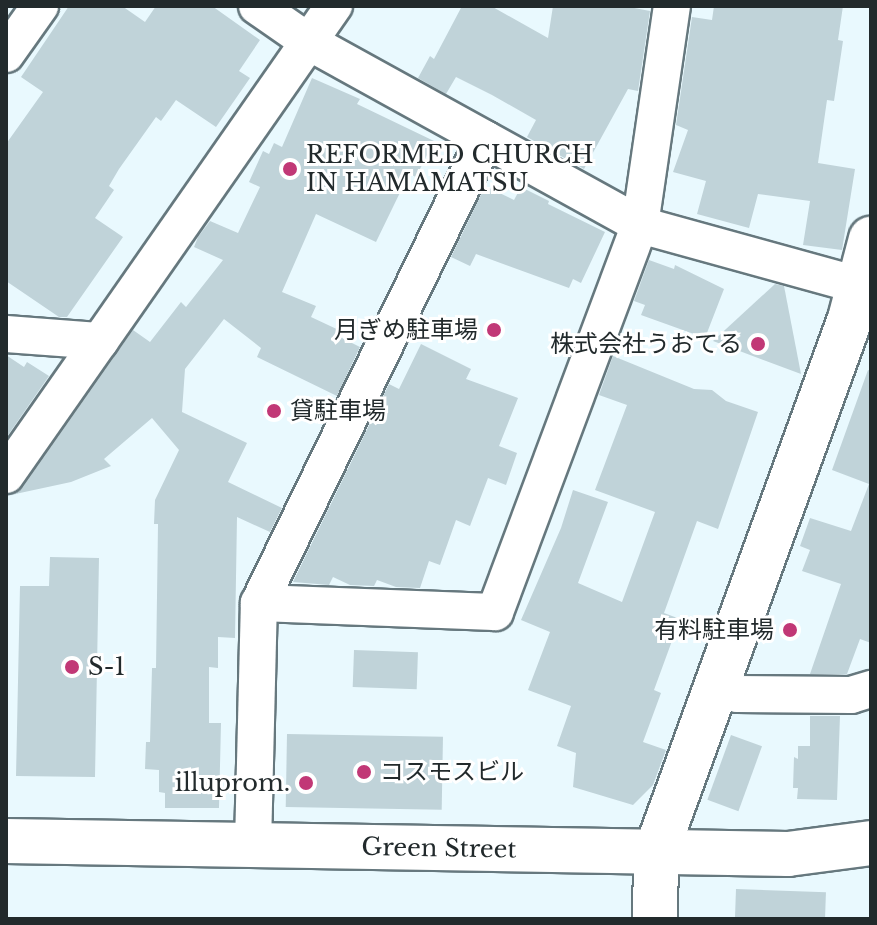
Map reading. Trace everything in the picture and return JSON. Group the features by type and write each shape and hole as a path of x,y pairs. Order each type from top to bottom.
{"street":[{"path":"6,54 40,6"},
{"path":"257,6 309,42 640,225 862,286"},
{"path":"6,475 334,6"},
{"path":"259,603 495,612 640,225 672,6"},
{"path":"253,845 259,603 485,139"},
{"path":"655,919 656,852 862,286 871,239"},
{"path":"7,339 100,341"},
{"path":"716,687 737,694 851,695 871,689"},
{"name":"Green Street","path":"6,841 788,854 871,843"}],"building":[{"path":"69,6 122,6 145,22 156,6 212,6 260,40 239,71 250,78 216,127 176,100 161,121 156,117 119,169 109,186 114,190 95,218 123,237 67,317 59,317 6,281 6,144 43,92 21,77"},
{"path":"462,6 491,6 548,38 553,6 624,6 650,11 638,91 628,89 584,169 527,137 536,120 492,95 456,77 446,94 418,78 430,56 434,59"},
{"path":"714,6 843,6 838,40 843,41 834,101 827,100 818,163 855,169 842,250 803,245 810,201 758,194 749,228 697,214 706,181 673,172 688,130 676,125 692,17 712,20"},
{"path":"312,78 360,99 357,104 434,141 416,177 409,174 376,242 316,214 282,292 316,306 311,317 343,332 340,337 360,347 337,396 257,357 261,348 224,319 185,369 182,412 247,443 228,482 282,508 270,532 237,517 235,638 218,637 218,668 209,667 209,723 221,723 219,808 165,808 165,793 159,792 159,770 145,769 146,742 150,742 152,668 156,668 158,524 154,524 155,500 179,450 152,418 104,459 111,466 71,482 6,496 23,487 133,330 150,342 181,302 186,307 223,260 194,247 198,237 210,221 238,233 260,187 249,182 263,151 269,154 274,143 282,147"},
{"path":"485,186 514,200 521,187 605,232 581,283 573,279 569,288 476,254 470,266 451,257"},
{"path":"649,260 674,269 675,265 724,289 705,338 641,315 645,305 634,301"},
{"path":"775,284 784,286 801,374 713,341"},
{"path":"421,344 471,369 466,379 518,398 499,446 517,453 506,485 488,478 470,526 456,520 440,565 429,561 420,588 396,587 377,580 374,586 350,585 333,577 329,585 293,582 389,384 399,389"},
{"path":"6,355 24,367 27,362 49,376 6,438"},
{"path":"613,356 694,389 712,390 726,401 758,412 718,529 697,521 664,613 680,619 654,690 661,693 643,742 666,750 653,785 633,805 573,787 576,753 557,746 571,706 528,690 550,632 521,620 561,528 573,490 608,502 578,583 622,602 655,512 595,490 627,405 599,395"},
{"path":"868,370 871,371 871,643 860,639 847,674 810,674 841,584 802,571 810,550 800,546 810,518 851,531 869,484 832,470"},
{"name":"S-1","path":"50,557 99,558 95,777 16,776 20,586 49,586"},
{"path":"354,650 418,652 417,689 353,687"},
{"path":"810,716 840,716 837,800 797,799 798,788 793,788 794,757 798,759 798,746 810,746"},
{"name":"コスモスビル","path":"287,734 443,737 442,810 286,807"},
{"path":"731,735 762,746 738,811 707,800"},
{"path":"736,889 826,892 825,919 735,919"}],"place":[{"name":"REFORMED CHURCH IN HAMAMATSU","path":"290,169"},
{"name":"月ぎめ駐車場","path":"494,330"},
{"name":"株式会社うおてる","path":"758,344"},
{"name":"貸駐車場","path":"274,411"},
{"name":"有料駐車場","path":"790,630"},
{"name":"S-1","path":"72,667"},
{"name":"コスモスビル","path":"364,772"},
{"name":"illuprom.","path":"306,783"}]}
